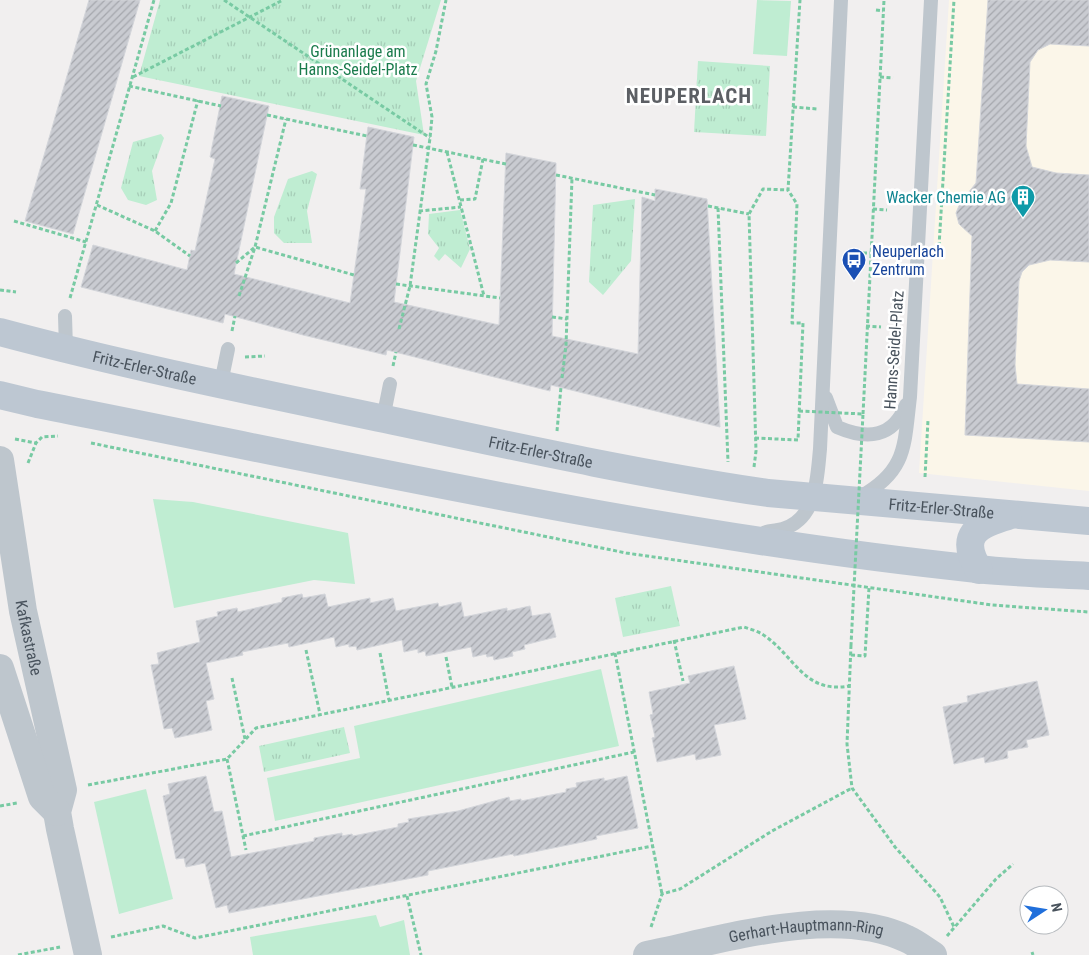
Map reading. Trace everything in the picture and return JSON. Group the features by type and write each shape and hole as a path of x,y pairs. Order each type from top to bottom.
{"main road":[{"name":"Fritz-Erler-Straße","path":"0,332 222,384 383,419 527,449 723,486 1010,515 1089,521"},
{"path":"0,395 37,404 564,508 750,539 979,570 1089,576"},
{"path":"979,570 973,560 970,545 973,532 985,523 1010,515"}],"street":[{"name":"Kafkastraße","path":"4,448 23,611 63,790 57,812 87,948"},
{"name":"Kafkastraße","path":"0,668 42,797 57,812"},
{"name":"Gerhart-Hauptmann-Ring","path":"652,954 811,924 871,928 939,948"}],"lane":[{"path":"750,539 768,531 783,530 797,522 815,496 820,449 841,0"},
{"name":"Hanns-Seidel-Platz","path":"855,500 878,487 893,473 904,447 910,397 931,0"},
{"path":"65,316 66,348"},
{"path":"222,384 228,349"},
{"path":"383,419 390,384"},
{"path":"823,387 828,408 837,427 852,433 876,434 892,428 902,415 910,397"}],"path":[{"path":"65,316 154,0"},
{"path":"224,0 430,138"},
{"path":"132,78 282,0"},
{"path":"400,329 410,286 429,148 432,117 426,84 436,51 446,0"},
{"path":"755,438 798,440 804,323 792,323 797,204 788,190 800,0"},
{"path":"884,0 846,744 852,788 895,847 940,897 954,927"},
{"path":"939,248 954,0"},
{"path":"876,10 883,11"},
{"path":"880,77 893,78"},
{"path":"129,86 221,106"},
{"path":"155,231 171,203 198,100"},
{"path":"793,107 807,108"},
{"path":"267,114 367,136"},
{"path":"239,296 255,247 286,119"},
{"path":"413,145 506,164"},
{"path":"447,152 484,296"},
{"path":"460,200 475,199 484,159"},
{"path":"556,175 655,195"},
{"path":"562,378 567,319 572,178"},
{"path":"753,471 755,438 749,214 763,189 788,190"},
{"path":"97,206 155,231 190,256"},
{"path":"708,206 749,214"},
{"path":"419,211 461,207"},
{"path":"718,208 729,447 728,467"},
{"path":"873,209 887,210"},
{"path":"866,218 872,218"},
{"path":"14,221 86,242"},
{"path":"236,263 255,247"},
{"path":"255,247 354,275"},
{"path":"864,253 870,253"},
{"path":"396,284 500,298"},
{"path":"0,290 16,292"},
{"path":"552,317 567,319"},
{"path":"866,326 881,327"},
{"path":"557,435 561,387"},
{"path":"27,465 36,443 42,437 37,404"},
{"path":"800,410 863,414"},
{"path":"925,477 929,418"},
{"path":"4,448 36,443"},
{"path":"851,656 864,656 869,588"},
{"path":"87,785 227,759 256,728 744,627 762,634 799,670 820,685 834,689 849,686"},
{"path":"674,640 683,681"},
{"path":"306,650 320,714"},
{"path":"380,653 389,700"},
{"path":"615,653 662,894 651,926 652,954"},
{"path":"446,657 452,687"},
{"path":"232,678 245,739"},
{"path":"243,836 634,752"},
{"path":"227,759 246,850"},
{"path":"662,894 680,889 772,832 852,788"},
{"path":"0,806 16,802"},
{"path":"18,955 87,948 163,926 196,938 652,846"},
{"path":"939,948 954,927 996,879 1013,864"},
{"path":"407,896 421,955"}],"shaded area":[{"path":"949,0 1089,0 1089,491 919,473"}],"green space":[{"name":"Grünanlage am Hanns-Seidel-Platz","path":"160,0 441,0 416,81 424,135 139,76"},
{"path":"757,0 791,1 787,56 753,54"},
{"path":"698,61 770,66 766,136 694,132"},
{"path":"161,134 164,138 152,171 157,200 146,205 128,200 121,188 133,142"},
{"path":"312,171 317,174 307,211 312,243 284,243 274,233 274,217 288,179"},
{"path":"635,199 631,261 603,295 589,282 593,205"},
{"path":"460,210 470,249 461,268 445,254 439,261 434,256 439,248 428,234 429,214"},
{"path":"153,499 193,502 348,533 355,584 314,580 174,608"},
{"path":"671,586 680,626 623,637 615,598"},
{"path":"601,669 619,746 275,821 267,778 360,758 354,726"},
{"path":"344,727 350,753 264,772 259,746"},
{"path":"146,789 173,899 119,914 94,802"},
{"path":"376,915 380,927 404,920 410,955 253,955 250,937"}],"building":[{"path":"89,0 140,0 73,234 25,221"},
{"name":"Wacker Chemie AG","path":"988,0 1089,0 1089,46 1050,44 1038,50 1030,62 1026,146 1032,167 1056,173 1089,175 1089,262 1050,260 1029,265 1022,272 1019,281 1015,365 1017,384 1089,389 1089,442 965,435 972,236 959,224 956,213 960,203 976,183"},
{"path":"222,96 269,106 234,274 350,303 366,189 360,189 368,127 414,137 394,302 499,325 506,153 556,163 552,336 638,354 642,197 655,201 655,189 707,199 720,427 551,385 550,391 387,350 386,355 225,314 223,323 81,287 93,245 187,270 191,250 195,251 215,159 210,157"},
{"path":"302,594 303,598 325,594 328,607 370,598 370,603 393,598 396,611 438,603 439,607 461,602 464,617 507,608 507,611 530,606 532,616 550,613 556,637 524,645 525,649 512,652 513,656 494,660 493,656 487,657 486,654 473,657 471,647 426,656 425,651 418,653 418,649 404,652 402,640 357,650 356,646 349,647 349,644 336,647 334,637 289,647 288,643 242,652 243,655 206,663 214,699 206,701 212,730 175,738 172,728 164,729 151,665 159,664 157,653 200,642 196,621 218,616 217,612 237,608 238,612 282,602 282,598"},
{"path":"734,666 746,719 714,725 721,755 696,760 695,754 657,762 652,738 655,737 650,715 653,714 649,692 690,683 688,676"},
{"path":"1037,681 1049,735 1026,740 1028,747 1007,751 1008,758 985,763 984,757 954,764 943,707 968,702 967,696"},
{"path":"206,776 214,812 222,811 231,857 314,841 314,838 342,833 342,836 352,834 353,836 398,827 398,824 409,822 408,819 458,811 509,797 510,801 521,799 521,801 566,792 566,789 577,787 576,783 604,778 604,781 627,776 638,828 596,836 597,839 514,856 513,854 428,871 428,875 229,913 227,905 216,908 205,863 186,867 184,858 176,859 163,796 170,794 168,784"}],"place":[{"name":"Wacker Chemie AG","path":"1023,218"},
{"name":"Neuperlach Zentrum","path":"854,281"}],"district":[{"name":"NEUPERLACH","path":"689,96"}]}
